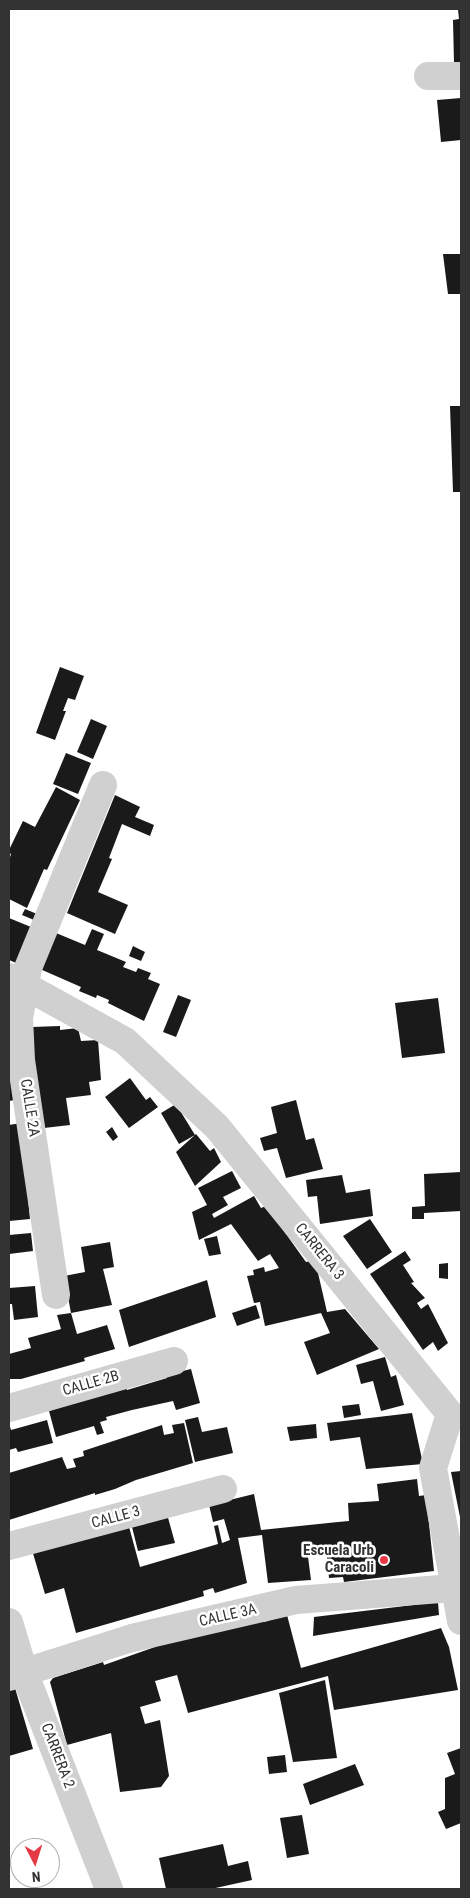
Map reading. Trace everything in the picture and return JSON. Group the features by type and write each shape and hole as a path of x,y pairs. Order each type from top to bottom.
{"street":[{"path":"428,76 461,76"},
{"name":"CALLE 2A","path":"56,1295 19,1115 21,1060 18,981 28,968 103,785"},
{"name":"CARRERA 3","path":"18,981 125,1041 217,1127 456,1413 433,1468 461,1621"},
{"name":"CALLE 2B","path":"9,1408 174,1361"},
{"name":"CALLE 3","path":"9,1546 223,1489"},
{"name":"CALLE 3A","path":"16,1675 132,1638 296,1600 454,1588"},
{"name":"CARRERA 2","path":"9,1622 16,1675 109,1889"}],"building":[{"path":"458,9 461,9 461,63 454,63 453,20 459,19"},
{"path":"461,98 461,140 441,142 437,100"},
{"path":"443,254 461,254 461,294 448,294"},
{"path":"450,406 461,406 461,492 453,492"},
{"path":"60,667 84,676 75,700 68,698 63,711 66,711 55,740 36,733"},
{"path":"91,719 107,726 93,759 77,752"},
{"path":"66,753 91,763 78,794 53,784"},
{"path":"56,787 80,800 47,870 44,869 27,908 9,899 9,860 11,854 9,850 23,821 35,827"},
{"path":"115,795 140,807 135,817 154,825 150,836 122,824 109,858 112,859 98,892 128,905 115,934 67,913"},
{"path":"25,909 37,914 34,920 22,915"},
{"path":"9,918 31,927 16,963 9,960"},
{"path":"92,929 104,934 97,950 126,962 123,967 136,972 138,968 151,973 148,979 160,984 144,1021 108,1003 109,1000 97,995 96,998 79,991 81,987 40,969 56,933 85,945"},
{"path":"133,946 145,952 141,961 129,956"},
{"path":"178,995 191,1000 176,1037 163,1032"},
{"path":"438,998 445,1053 402,1058 395,1003"},
{"path":"60,1026 60,1030 78,1028 81,1041 98,1040 101,1080 89,1082 91,1095 66,1098 70,1125 44,1128 34,1094 32,1027"},
{"path":"9,1066 15,1100 9,1101"},
{"path":"130,1078 146,1100 150,1097 158,1107 129,1128 105,1097"},
{"path":"296,1100 306,1140 314,1138 323,1169 286,1178 277,1148 264,1151 260,1138 277,1133 271,1107"},
{"path":"176,1104 195,1135 179,1144 161,1113"},
{"path":"21,1123 30,1219 9,1221 9,1125"},
{"path":"112,1127 118,1137 113,1141 106,1132"},
{"path":"196,1134 210,1151 214,1148 221,1162 195,1186 176,1152"},
{"path":"232,1171 241,1188 223,1197 228,1205 212,1214 214,1218 254,1196 261,1208 266,1206 306,1262 315,1260 327,1312 345,1309 379,1349 317,1375 304,1342 330,1333 321,1313 265,1326 260,1302 254,1303 247,1276 254,1275 253,1270 264,1267 265,1272 279,1268 270,1254 258,1261 231,1224 199,1240 192,1212 207,1205 198,1188"},
{"path":"461,1172 461,1211 424,1213 424,1219 412,1219 412,1207 425,1206 424,1174"},
{"path":"342,1175 346,1193 370,1189 373,1216 320,1224 317,1196 308,1197 306,1180"},
{"path":"370,1219 392,1252 367,1269 343,1236"},
{"path":"31,1233 33,1251 9,1254 9,1235"},
{"path":"217,1236 221,1254 209,1256 204,1239"},
{"path":"110,1242 114,1267 103,1269 112,1305 71,1313 64,1276 85,1272 81,1247"},
{"path":"405,1251 411,1260 403,1265 414,1282 411,1283 425,1298 417,1303 421,1309 428,1304 448,1343 438,1351 433,1342 423,1350 370,1274"},
{"path":"448,1263 448,1279 439,1278 439,1264"},
{"path":"207,1280 216,1317 129,1347 119,1310"},
{"path":"35,1286 38,1317 14,1320 12,1304 9,1304 9,1288"},
{"path":"256,1305 260,1318 237,1326 232,1313"},
{"path":"71,1313 77,1334 107,1325 115,1349 84,1358 85,1361 21,1379 9,1379 9,1354 31,1348 28,1338 61,1329 57,1315"},
{"path":"385,1357 391,1377 396,1375 404,1405 381,1411 373,1381 361,1384 356,1365"},
{"path":"191,1369 200,1403 176,1410 173,1401 132,1410 106,1417 107,1420 100,1422 104,1433 97,1435 94,1426 56,1437 49,1411 126,1387 127,1390 167,1378 166,1375"},
{"path":"359,1404 361,1415 344,1418 342,1406"},
{"path":"412,1413 423,1464 366,1469 360,1437 330,1441 327,1423"},
{"path":"198,1417 202,1432 227,1427 233,1453 195,1462 185,1420"},
{"path":"47,1420 53,1443 18,1452 16,1448 9,1450 9,1423 11,1430"},
{"path":"184,1423 193,1463 136,1480 115,1489 95,1495 95,1493 9,1520 9,1473 62,1457 67,1469 76,1467 73,1459 84,1456 83,1451 162,1425 164,1435 174,1433 172,1425"},
{"path":"316,1424 317,1438 290,1441 287,1427"},
{"path":"461,1471 461,1517 460,1517 451,1472"},
{"path":"417,1479 419,1496 426,1495 434,1571 344,1582 343,1577 329,1578 326,1546 307,1549 311,1580 268,1583 262,1535 238,1538 247,1583 215,1593 213,1588 203,1591 204,1596 76,1633 64,1588 45,1594 32,1550 128,1523 140,1567 218,1544 214,1526 218,1525 222,1543 230,1540 224,1519 213,1522 209,1505 254,1494 261,1530 349,1521 348,1503 379,1501 377,1484"},
{"path":"167,1514 175,1543 138,1551 132,1527 145,1524 143,1520"},
{"path":"438,1602 439,1615 313,1636 314,1617"},
{"path":"287,1615 301,1668 441,1628 449,1647 458,1690 334,1710 328,1676 188,1713 177,1675 155,1681 161,1701 140,1707 145,1724 160,1720 169,1776 161,1787 120,1792 111,1733 67,1745 50,1682 53,1678 103,1662 104,1665 169,1642 262,1617 264,1622"},
{"path":"325,1680 337,1758 293,1762 279,1693"},
{"path":"15,1688 33,1749 9,1756 9,1689"},
{"path":"461,1748 461,1823 446,1829 438,1812 445,1809 445,1778 455,1774 447,1753"},
{"path":"285,1755 287,1772 269,1774 267,1757"},
{"path":"355,1764 364,1785 310,1805 303,1784"},
{"path":"302,1815 309,1854 287,1858 280,1818"},
{"path":"223,1844 228,1866 248,1861 252,1880 211,1889 166,1889 159,1858"}],"place":[{"name":"Escuela Urb Caracoli","path":"384,1560"}]}
